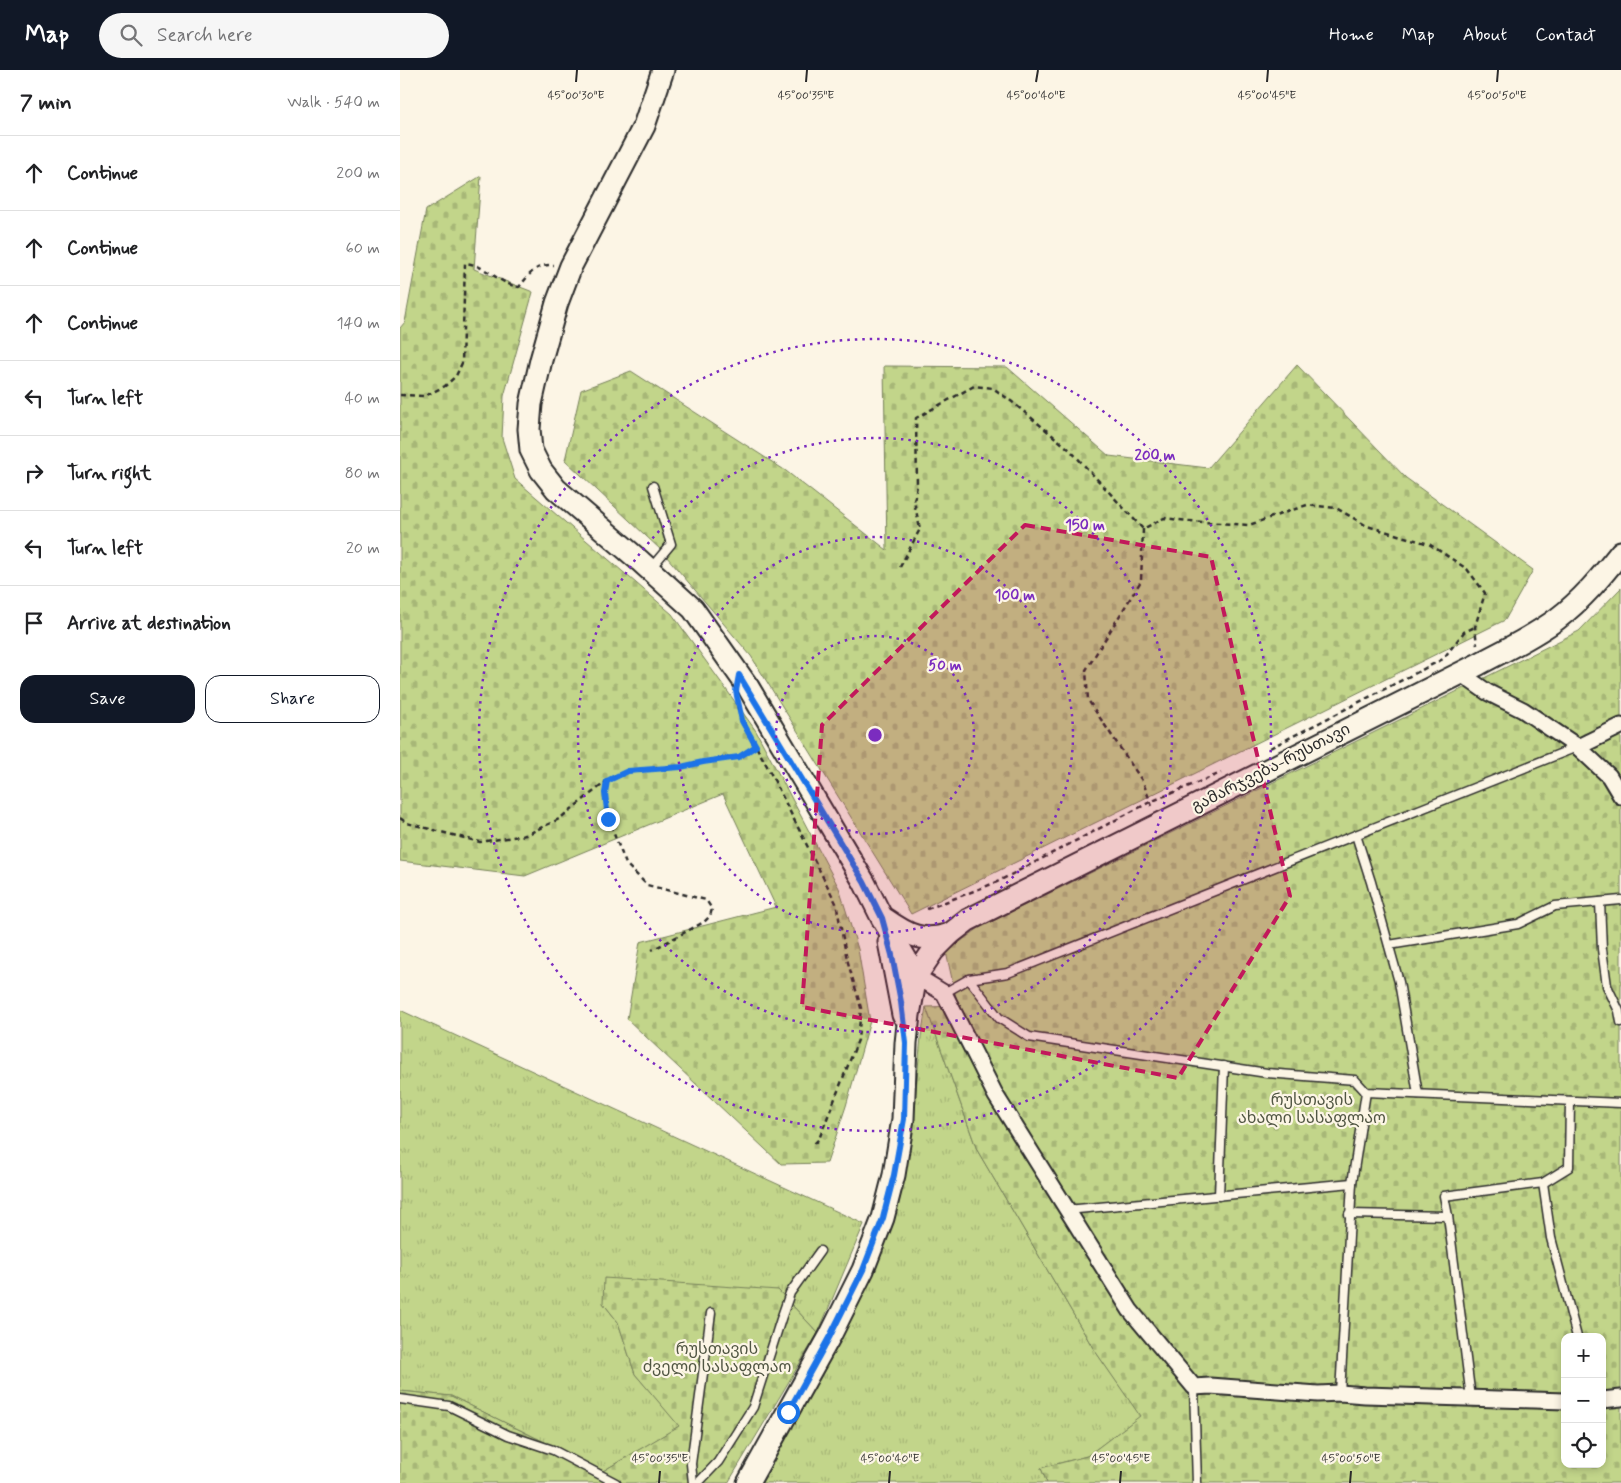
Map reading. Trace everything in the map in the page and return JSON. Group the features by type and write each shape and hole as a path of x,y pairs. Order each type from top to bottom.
{"main road":[{"path":"663,70 644,126 571,266 557,303 531,404 529,429 531,450 541,470 556,489 650,570 693,610 739,675 864,882 882,918 916,976 906,1043 904,1119 894,1175 883,1218 863,1270 834,1328 748,1483"},
{"name":"გამარჯვება-რუსთავი","path":"916,976 934,951 950,934 968,920 1480,664 1522,641 1557,619 1582,598 1621,552"},
{"path":"882,918 905,933 918,937 940,937 950,934"},
{"path":"882,918 892,955 901,1002 906,1043"}],"street":[{"path":"1460,674 1487,692 1523,710 1578,747 1608,776 1621,796"},
{"path":"1578,747 1621,726"},
{"path":"916,976 944,993 996,1096 1130,1310 1194,1387 1210,1386 1365,1396 1561,1401"},
{"path":"1606,1400 1621,1398"}],"lane":[{"path":"650,570 671,544 653,486"},
{"path":"944,993 970,979 1008,973 1578,747"},
{"path":"1356,835 1399,982 1418,1094"},
{"path":"1389,945 1518,924 1555,906 1621,900"},
{"path":"1600,902 1602,948 1607,986 1619,1011 1621,1022"},
{"path":"970,979 999,1018 1029,1037 1267,1073 1355,1080 1366,1092 1621,1103"},
{"path":"1219,1196 1224,1066"},
{"path":"1340,1393 1349,1214 1366,1092"},
{"path":"1471,1398 1444,1196 1543,1183 1569,1167 1570,1101"},
{"path":"1067,1210 1352,1183"},
{"path":"1543,1183 1550,1238 1576,1333"},
{"path":"1349,1214 1448,1216"},
{"path":"698,1483 718,1462 753,1407 790,1293 820,1251"},
{"path":"693,1483 691,1464 711,1313"},
{"path":"1194,1387 1196,1483"},
{"path":"400,1399 449,1406 508,1435 553,1450 616,1483"}],"path":[{"path":"400,395 425,396 446,386 456,376 462,363 465,263 476,264 511,286 519,287 542,265 571,266"},
{"path":"900,567 920,529 914,502 917,486 916,418 974,386 993,388 1012,401 1070,450 1143,529 1141,580 1086,670 1088,700 1143,782 1159,824"},
{"path":"1143,529 1164,518 1249,524 1307,505 1336,508 1367,526 1429,544 1467,569 1485,593 1476,626 1480,664"},
{"path":"1270,748 1443,658 1464,632 1476,626"},
{"path":"739,675 736,691 742,721 836,903 847,959 861,1008 858,1040 819,1139 813,1145"},
{"path":"400,818 407,823 480,842 526,835 559,819 607,781 628,771 681,767 739,757 756,746"},
{"path":"927,909 997,882 1150,802 1227,770"},
{"path":"607,781 605,793 608,819 626,864 647,884 706,900 712,909 710,916 704,922 652,950"}],"highlighted area":[{"path":"1025,525 1211,557 1290,896 1178,1078 802,1007 822,725"}],"green space":[{"path":"481,176 474,269 533,292 504,396 502,438 515,479 672,614 756,731 839,888 858,949 870,1021 846,1106 827,1163 781,1164 627,1019 640,942 776,907 723,794 525,876 400,861 400,328 405,322 426,210"},
{"path":"1297,365 1406,478 1533,570 1505,620 911,914 751,656 661,550 565,460 581,390 631,371 786,471 887,550 884,366 1007,367 1109,456 1208,468"},
{"name":"რუსთავის ახალი სასაფლაო","path":"1621,588 1621,1483 1047,1483 1041,1468 1087,1456 1140,1416 1093,1348 977,1150 926,1007 958,1006 946,952 979,928 1579,631"},
{"path":"926,1007 977,1150 1093,1348 1141,1416 1087,1456 1041,1468 1047,1483 759,1483 803,1406 879,1260 896,1211 913,1121 921,1037"},
{"path":"400,1010 864,1224 818,1333 778,1290 603,1303 618,1322 635,1374 680,1426 603,1471 451,1396 400,1391"},
{"name":"რუსთავის ძველი სასაფლაო","path":"604,1278 778,1290 818,1333 728,1483 400,1483 400,1391 451,1396 603,1471 679,1426 635,1374 618,1322 603,1303"}],"route":[{"path":"608,819 605,793 607,781 628,771 681,767 739,757 756,746 742,721 736,691 739,675 748,687 864,882 882,918 892,955 901,1002 906,1043 904,1119 894,1175 883,1218 863,1270 830,1336 788,1412"}]}
